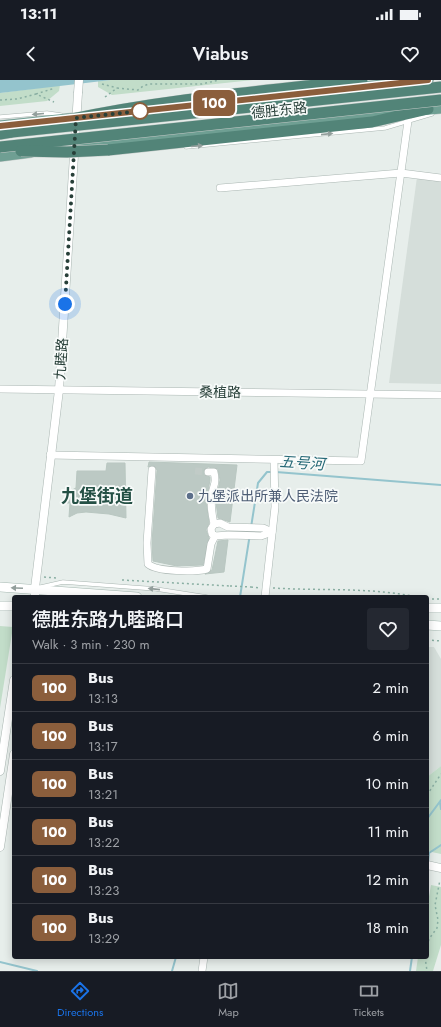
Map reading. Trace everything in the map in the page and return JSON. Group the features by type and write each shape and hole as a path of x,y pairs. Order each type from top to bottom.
{"highway":[{"path":"0,134 124,108 362,80"},
{"path":"12,132 441,87"},
{"path":"0,148 441,100"},
{"path":"0,148 67,152 108,150 372,122 428,109"}],"main road":[{"name":"德胜东路","path":"0,126 428,80"},
{"name":"德胜东路","path":"0,156 441,108"},
{"path":"0,587 35,593 100,595"},
{"path":"0,606 12,606"},
{"path":"429,608 441,608"},
{"path":"429,625 441,626"}],"street":[{"name":"九睦路","path":"35,593 50,455 59,390 78,80"},
{"path":"50,455 361,461 408,121"},
{"path":"220,188 401,174 441,178"},
{"name":"桑植路","path":"0,389 441,395"},
{"path":"265,595 276,486 274,460"},
{"path":"152,470 147,544 148,564 151,567 173,570 207,569 211,544 215,536"},
{"path":"208,472 214,472 216,482 212,493 211,510 214,524 211,529 212,534 215,536"},
{"path":"214,524 220,523 228,527 255,532 261,536 272,532"},
{"path":"215,536 245,531"},
{"path":"0,771 12,693"},
{"path":"0,847 12,774"},
{"path":"202,971 204,959"}],"lane":[{"path":"75,147 126,152 385,128 441,111"},
{"path":"0,117 47,113 76,118"},
{"path":"35,593 63,582 156,589 194,595"}],"path":[{"path":"102,84 117,88 138,90 149,84 202,84 219,80"},
{"path":"0,100 17,99 55,88"},
{"path":"104,97 117,88"},
{"path":"36,94 54,102"},
{"path":"230,586 318,590 356,590 394,592 408,595"},
{"path":"429,599 441,599"},
{"path":"429,640 441,641"},
{"path":"429,792 441,774"},
{"path":"429,939 437,928 438,920 435,905 440,880"},
{"path":"425,959 427,971"}],"shaded area":[{"path":"417,177 441,179 441,384 389,383"},
{"path":"429,647 434,647 441,659 441,766 429,775"}],"green space":[{"path":"253,80 112,95 98,87 98,81"},
{"path":"60,85 59,91 47,101 0,106 0,93"},
{"path":"0,626 12,627 12,633 0,708"},
{"path":"441,766 441,854 429,851 429,775"},
{"path":"431,885 441,887 441,945 433,971 416,971 418,959 429,959 429,896"}],"water":[{"path":"0,80 111,80 0,93"}],"building":[{"name":"九堡派出所兼人民法院","path":"149,462 237,465 230,522 218,518 216,502 220,480 218,469 208,467 204,470 204,475 210,477 210,480 206,502 209,523 206,530 209,538 203,565 177,566 153,561 152,543 157,470 154,466 148,467"},
{"path":"107,463 125,463 126,518 109,514 86,512 77,513 69,517 70,503 67,503 68,497 70,497 72,490 76,488 77,471 106,471"},
{"path":"228,540 224,572 205,574 212,570 218,541"}],"waterway":[{"name":"五号河","path":"240,595 258,483 267,472 272,472"},
{"name":"五号河","path":"276,472 441,485"},
{"path":"429,816 441,800"},
{"path":"440,803 441,809"},
{"path":"429,853 441,845"},
{"name":"五号河","path":"172,971 175,959"},
{"path":"410,971 412,959"},
{"path":"0,962 37,971"}],"tunnel":[{"path":"195,471 208,472"}],"bus line":[{"name":"100","path":"0,126 428,80"}],"place":[{"name":"九堡派出所兼人民法院","path":"190,496"}],"district":[{"name":"九堡街道","path":"97,496"}],"route":[{"path":"65,304 76,118 140,111"}]}
